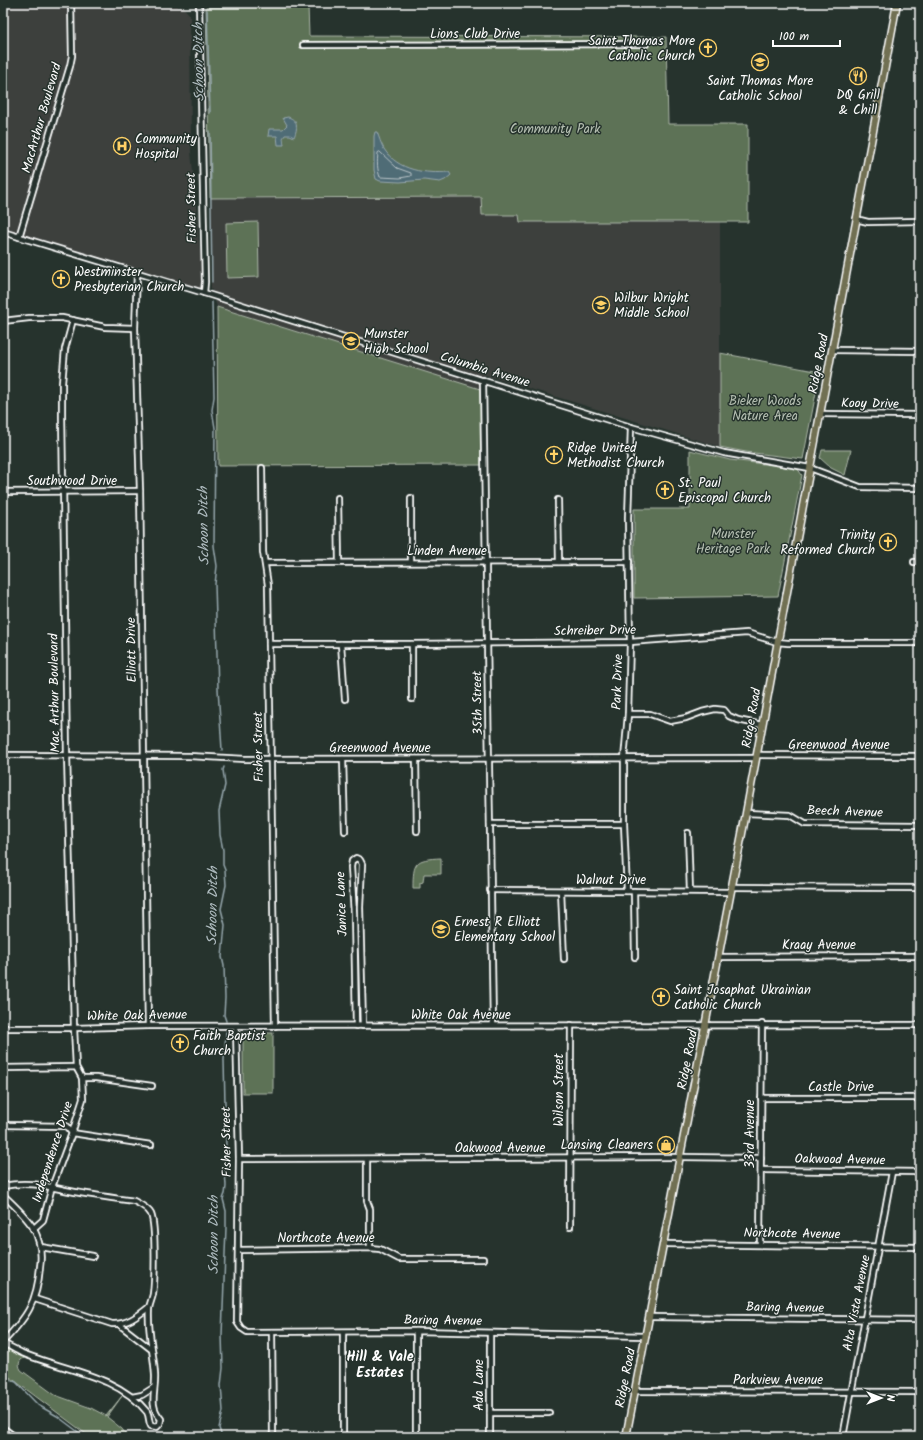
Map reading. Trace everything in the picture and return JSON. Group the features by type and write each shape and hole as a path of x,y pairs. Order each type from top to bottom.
{"main road":[{"name":"Ridge Road","path":"626,1437 732,890 897,3"}],"street":[{"name":"MacArthur Boulevard","path":"19,237 72,56 71,3"},
{"name":"Fisher Street","path":"199,3 204,293"},
{"name":"Lions Club Drive","path":"303,45 646,44"},
{"path":"856,219 868,222 920,221"},
{"name":"Columbia Avenue","path":"3,232 631,426 724,453 810,468 860,487 920,488"},
{"name":"Elliott Drive","path":"137,274 134,328 140,491 148,1026"},
{"path":"3,320 42,317 62,318 105,327 134,328"},
{"name":"Mac Arthur Boulevard","path":"73,320 65,349 62,383 67,755 76,1067"},
{"path":"833,350 920,351"},
{"name":"35th Street","path":"483,380 493,1026"},
{"name":"Kooy Drive","path":"820,414 920,416"},
{"name":"Park Drive","path":"627,891 624,824 624,759 628,714 630,642 628,518 631,426"},
{"name":"Fisher Street","path":"262,468 263,552 268,585 275,1026"},
{"name":"Southwood Drive","path":"3,492 140,491"},
{"path":"338,498 339,562"},
{"path":"410,498 411,562"},
{"path":"558,500 559,562"},
{"name":"Linden Avenue","path":"265,563 629,562"},
{"path":"914,562 920,562"},
{"name":"Schreiber Drive","path":"269,644 488,644 630,642 747,633 777,642 788,643 920,642"},
{"path":"341,644 344,699"},
{"path":"412,644 412,699"},
{"path":"628,714 650,714 670,721 686,718 715,708 724,710 729,716 738,720 762,725"},
{"name":"Greenwood Avenue","path":"3,755 144,755 343,759 624,759 920,756"},
{"path":"343,759 345,831"},
{"path":"416,759 417,831"},
{"name":"Beech Avenue","path":"746,814 790,815 805,824 920,825"},
{"path":"490,824 624,824"},
{"path":"688,833 690,891"},
{"name":"Janice Lane","path":"356,1026 354,914 351,867 352,861 356,858 360,860 362,864 360,907 363,1026"},
{"name":"Walnut Drive","path":"490,890 690,891 920,888"},
{"path":"561,891 564,959"},
{"path":"634,891 635,957"},
{"name":"Kraay Avenue","path":"718,957 920,956"},
{"name":"White Oak Avenue","path":"3,1028 706,1024 920,1025"},
{"name":"33rd Avenue","path":"760,1245 762,1024"},
{"name":"Wilson Street","path":"570,1227 571,1025"},
{"name":"Fisher Street","path":"236,1027 239,1160 237,1322 241,1328"},
{"path":"3,1068 76,1067 82,1078 96,1078 152,1086"},
{"name":"Independence Drive","path":"34,1229 42,1220 83,1099 82,1078"},
{"name":"Castle Drive","path":"761,1098 920,1098"},
{"path":"3,1125 66,1126 72,1133 151,1145"},
{"name":"Oakwood Avenue","path":"239,1160 681,1157 761,1158"},
{"path":"367,1159 367,1201 370,1209 370,1248"},
{"name":"Oakwood Avenue","path":"761,1170 920,1172"},
{"name":"Alta Vista Avenue","path":"843,1437 892,1172"},
{"path":"3,1186 14,1184 40,1184 70,1191 134,1201 144,1206 151,1213 153,1224 154,1279 153,1295 149,1307 151,1349 155,1378 153,1388 153,1405 157,1415 161,1419 160,1424 157,1427 151,1426 149,1422 150,1416 132,1397 115,1386 23,1353 3,1342 19,1326 35,1299 39,1282 40,1247 34,1229 22,1213 3,1195"},
{"name":"Northcote Avenue","path":"664,1244 920,1247"},
{"path":"40,1247 93,1256"},
{"name":"Northcote Avenue","path":"238,1250 370,1248 380,1249 399,1259 483,1259"},
{"path":"35,1299 112,1324 120,1325 151,1349"},
{"path":"120,1325 134,1318 149,1307"},
{"name":"Baring Avenue","path":"650,1317 920,1320"},
{"name":"Baring Avenue","path":"241,1328 247,1332 416,1331 646,1336"},
{"path":"416,1331 416,1437"},
{"path":"272,1332 272,1437"},
{"path":"343,1332 343,1437"},
{"name":"Ada Lane","path":"490,1333 490,1437"},
{"path":"132,1397 142,1395 153,1388"},
{"name":"Parkview Avenue","path":"635,1390 920,1392"},
{"path":"490,1413 549,1414"},
{"path":"3,1428 15,1437"}],"shaded area":[{"name":"Community Hospital","path":"3,3 177,3 178,7 183,7 190,15 191,151 204,293 3,231"},
{"name":"Munster High School","path":"482,197 520,215 520,222 720,222 720,447 485,375 480,389 482,465 218,466 217,307 211,288 210,198"}],"green space":[{"name":"Community Park","path":"308,6 309,36 666,37 668,124 748,124 748,222 520,222 519,215 482,215 481,197 210,198 206,7"},
{"path":"258,222 259,277 227,278 226,223"},
{"path":"217,307 480,389 482,465 218,466"},
{"name":"Bieker Woods Nature Area","path":"720,353 820,372 803,459 746,452 720,447"},
{"name":"Munster Heritage Park","path":"690,450 730,460 797,468 802,475 778,596 634,598 634,509 690,509"},
{"path":"822,450 851,450 845,475 831,468 820,458"},
{"path":"441,858 441,874 424,874 423,882 420,883 420,888 413,888 414,872 417,864 426,859"},
{"path":"243,1033 273,1033 273,1093 243,1093"},
{"path":"3,1347 27,1358 20,1361 19,1365 21,1370 55,1395 91,1408 106,1416 122,1396 107,1417 122,1429 128,1437 90,1437 3,1372"}],"water":[{"path":"288,117 294,120 296,125 294,137 285,135 283,138 284,145 278,145 277,136 268,136 269,129 283,129 287,125 283,118"},
{"path":"375,132 377,132 384,149 397,162 413,170 449,172 451,175 440,182 424,180 400,182 380,181 376,179 374,170"}],"waterway":[{"name":"Schoon Ditch","path":"207,10 210,113"},
{"name":"Schoon Ditch","path":"210,131 212,282"},
{"name":"Schoon Ditch","path":"212,302 214,397 212,410 215,428 214,546 217,566 215,584 218,689 222,750"},
{"name":"Schoon Ditch","path":"224,767 225,785 219,811 220,835 226,885 221,909 225,925 222,957 224,966 224,1015 226,1021"},
{"name":"Schoon Ditch","path":"222,1437 219,1428 223,1411 221,1385 223,1368 222,1335 226,1227 226,1211 223,1199 226,1190 224,1162 226,1149 224,1060 226,1032"},
{"path":"3,1377 16,1382 38,1405 57,1416 85,1437"}],"place":[{"name":"Saint Thomas More Catholic Church","path":"708,48"},
{"name":"Saint Thomas More Catholic School","path":"760,62"},
{"name":"DQ Grill & Chill","path":"858,76"},
{"name":"Community Hospital","path":"122,146"},
{"name":"Westminster Presbyterian Church","path":"61,279"},
{"name":"Wilbur Wright Middle School","path":"601,305"},
{"name":"Munster High School","path":"351,341"},
{"name":"Ridge United Methodist Church","path":"554,455"},
{"name":"St. Paul Episcopal Church","path":"665,490"},
{"name":"Trinity Reformed Church","path":"888,542"},
{"name":"Ernest R Elliott Elementary School","path":"441,929"},
{"name":"Saint Josaphat Ukrainian Catholic Church","path":"661,997"},
{"name":"Faith Baptist Church","path":"180,1043"},
{"name":"Lansing Cleaners","path":"666,1145"}],"district":[{"name":"Hill & Vale Estates","path":"380,1366"}]}
